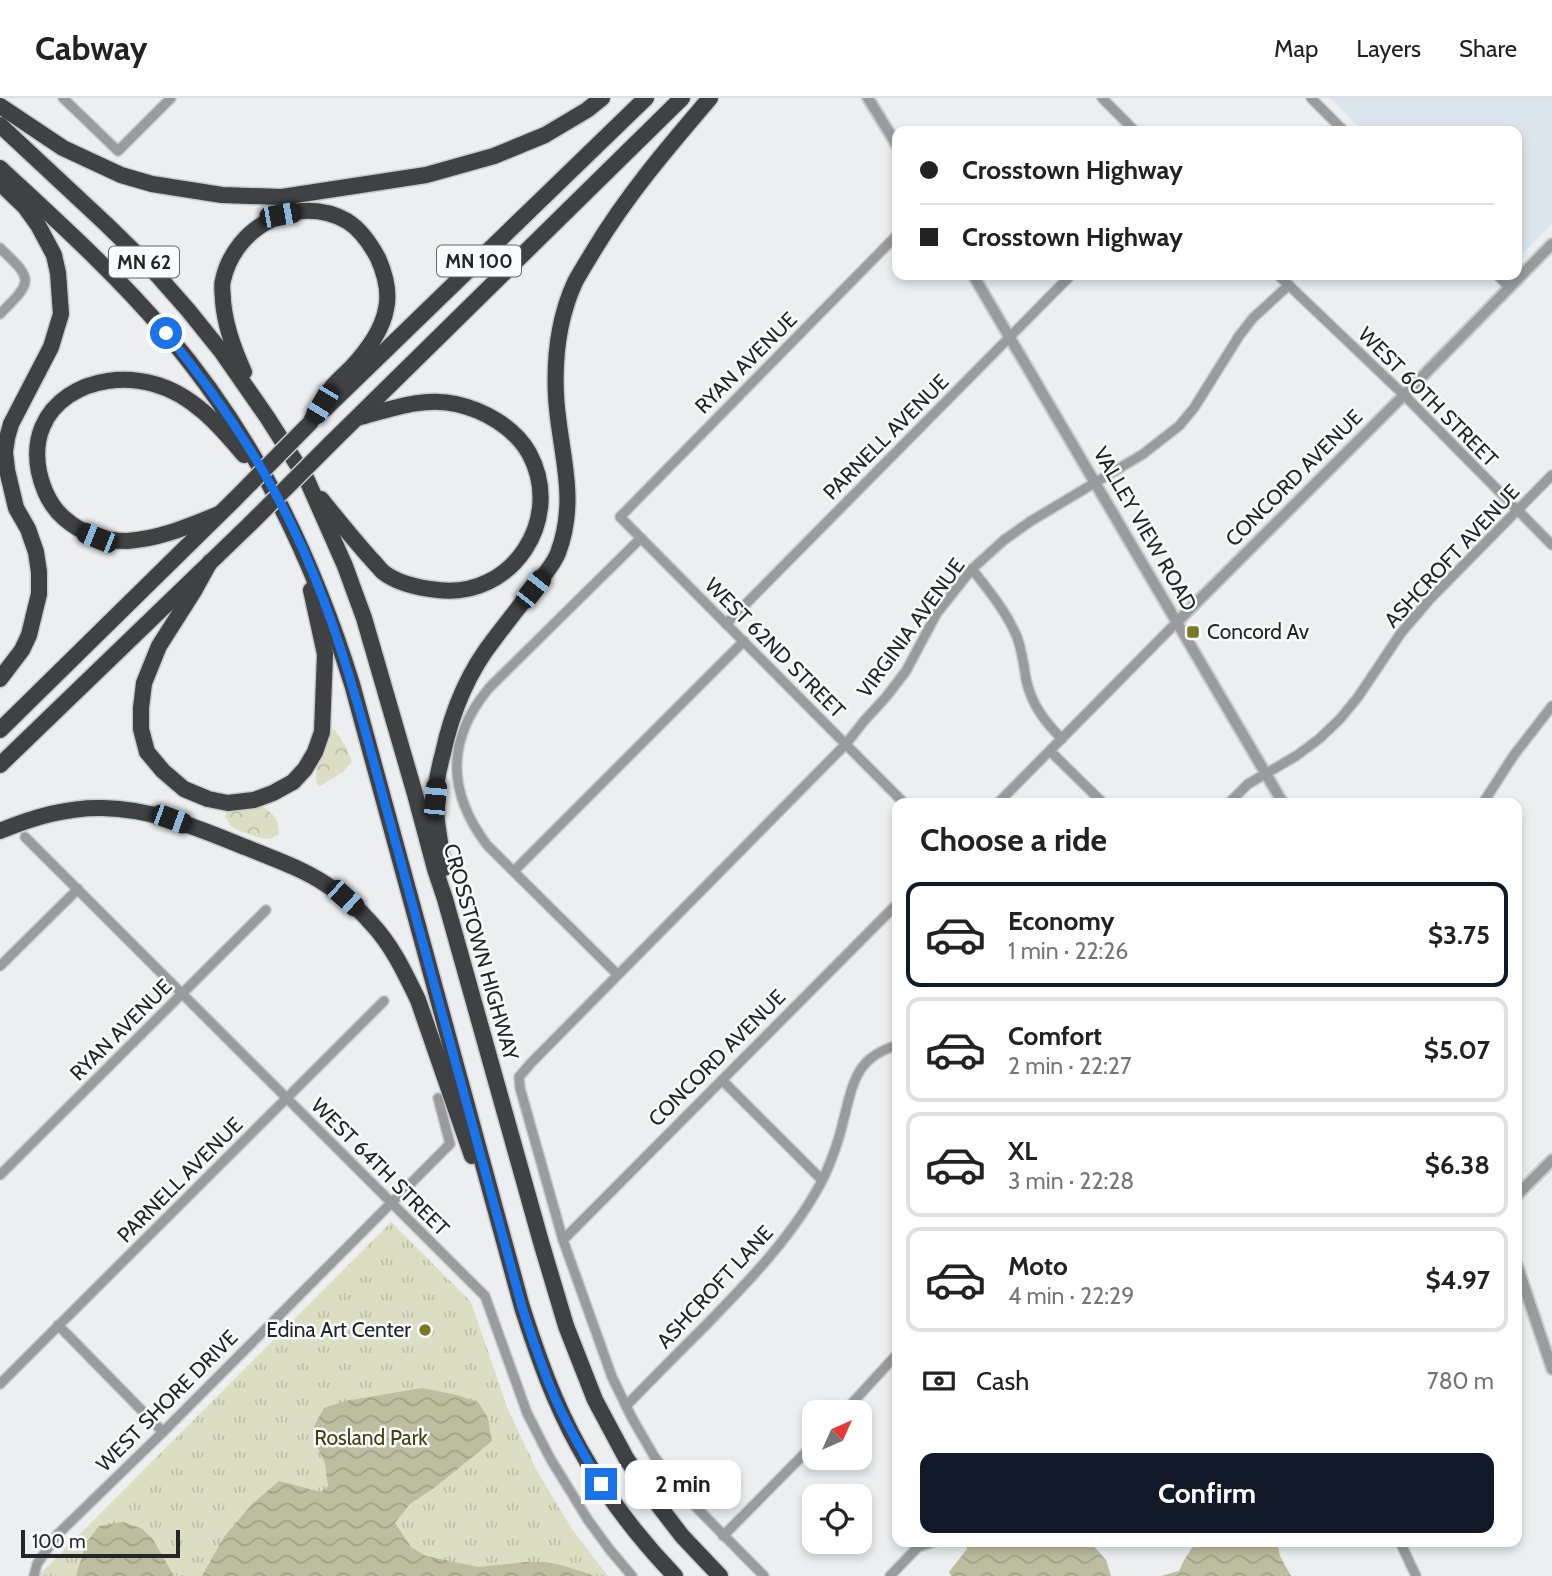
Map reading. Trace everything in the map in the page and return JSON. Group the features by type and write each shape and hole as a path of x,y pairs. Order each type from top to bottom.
{"highway":[{"path":"0,106 63,148 121,175 152,184 222,195 282,197 426,174 494,156 545,135 602,98"},
{"name":"MN 100","path":"0,730 310,423 646,98"},
{"name":"MN 100","path":"0,765 251,523 682,98"},
{"path":"445,899 444,867 435,799 449,728 476,664 554,561 563,534 568,488 557,405 556,368 557,345 566,308 579,275 624,204 710,98"},
{"name":"CROSSTOWN HIGHWAY","path":"0,125 106,224 188,310 221,351 307,480 345,566 364,618 566,1326 595,1400 626,1458 682,1536 720,1576"},
{"name":"MN 62","path":"0,168 82,244 166,333 242,436 299,542 328,611 352,684 537,1355 556,1401 601,1484 628,1522 675,1576"},
{"path":"0,183 24,208 54,255 61,314 51,347 11,424 7,438 7,470 16,508 28,529 36,552 39,594 29,635 22,650 0,679"},
{"path":"267,417 244,372 228,331 222,282 233,253 262,224 280,215 320,212 348,222 366,239 386,277 387,300 376,336 351,369 333,385 310,423"},
{"path":"219,514 165,535 143,539 113,540 82,532 56,511 47,497 40,476 38,446 51,413 61,400 79,388 97,382 135,380 155,384 204,411 271,487"},
{"path":"307,480 344,529 381,570 407,584 434,590 462,590 481,585 505,572 518,558 534,535 539,495 531,459 513,434 487,415 450,403 417,402 357,418"},
{"path":"210,562 159,646 144,683 141,729 147,752 163,771 184,789 208,799 228,803 254,800 293,782 315,752 322,732 325,654 299,542"},
{"path":"0,831 44,815 80,809 104,808 158,814 307,872 345,898 373,924 407,976 418,1000 509,1257"}],"street":[{"path":"63,98 118,151 171,98"},
{"path":"868,98 892,137"},
{"path":"1102,98 1130,126"},
{"path":"1311,98 1339,126"},
{"name":"RYAN AVENUE","path":"620,517 892,240"},
{"name":"CONCORD AVENUE","path":"1522,274 1552,244"},
{"path":"0,248 19,267 25,280 22,292 0,314"},
{"name":"VALLEY VIEW ROAD","path":"976,280 1280,798"},
{"name":"PARNELL AVENUE","path":"726,624 1066,280"},
{"name":"WEST 60TH STREET","path":"1284,280 1404,395 1552,545"},
{"path":"1502,280 1509,287"},
{"name":"CONCORD AVENUE","path":"1050,751 1516,280"},
{"name":"VIRGINIA AVENUE","path":"563,1240 519,1077 617,974 846,744 905,671 937,613 972,569 1004,540 1031,521 1143,454 1179,426 1194,408 1253,318 1289,285"},
{"name":"ASHCROFT AVENUE","path":"1233,798 1248,784 1319,739 1340,719 1401,633 1430,599 1552,475"},
{"name":"WEST 62ND STREET","path":"620,517 899,798"},
{"path":"617,974 487,845 464,808 457,766 459,744 475,705 641,538"},
{"path":"972,569 1007,616 1018,639 1031,696 1039,712 1062,739"},
{"path":"514,871 744,641"},
{"path":"1486,798 1514,755 1552,706"},
{"path":"1003,798 1050,751 1097,798"},
{"name":"WEST 64TH STREET","path":"25,837 485,1296 527,1413 550,1458 588,1520 632,1576"},
{"path":"0,966 78,889"},
{"name":"CONCORD AVENUE","path":"563,1240 892,909"},
{"name":"RYAN AVENUE","path":"0,1175 266,910"},
{"name":"PARNELL AVENUE","path":"0,1384 384,1000"},
{"name":"ASHCROFT LANE","path":"626,1406 764,1264 792,1228 822,1180 836,1147 857,1073 867,1060 892,1047"},
{"path":"722,1080 822,1180"},
{"name":"WEST SHORE DRIVE","path":"34,1576 37,1564 58,1534 450,1143 438,1098"},
{"path":"1522,1190 1552,1160"},
{"path":"563,1240 612,1377 654,1457 681,1492 764,1576"},
{"path":"1522,1280 1552,1369"},
{"path":"58,1325 163,1432"},
{"path":"855,1400 892,1360"},
{"path":"723,1536 802,1456"},
{"path":"890,1576 918,1547"},
{"path":"1402,1547 1416,1576"}],"shaded area":[{"path":"1330,98 1552,98 1552,224 1522,254 1522,126 1358,126"}],"green space":[{"path":"332,729 346,747 352,762 343,772 320,786 316,777 317,764"},
{"path":"261,805 278,824 279,834 270,839 240,831 231,826 225,817 228,809"},
{"name":"Rosland Park","path":"391,1222 471,1302 507,1407 537,1471 572,1529 608,1576 38,1576"}],"water":[{"path":"422,1388 478,1402 487,1416 492,1441 410,1504 395,1523 411,1547 426,1556 478,1567 544,1562 591,1576 202,1576 224,1537 253,1503 279,1481 321,1492 328,1486 314,1426 324,1408 345,1401"},
{"path":"123,1522 141,1528 152,1538 174,1576 76,1576 86,1543 99,1526"},
{"path":"1094,1547 1106,1560 1111,1576 951,1576 949,1572 967,1549"},
{"path":"1193,1547 1278,1547 1291,1576 1161,1576 1179,1571"}],"place":[{"name":"Concord Av","path":"1193,632"},
{"name":"Edina Art Center","path":"425,1330"}],"route":[{"path":"166,333 242,436 290,522 328,611 352,684 537,1355 556,1401 601,1484"}]}
